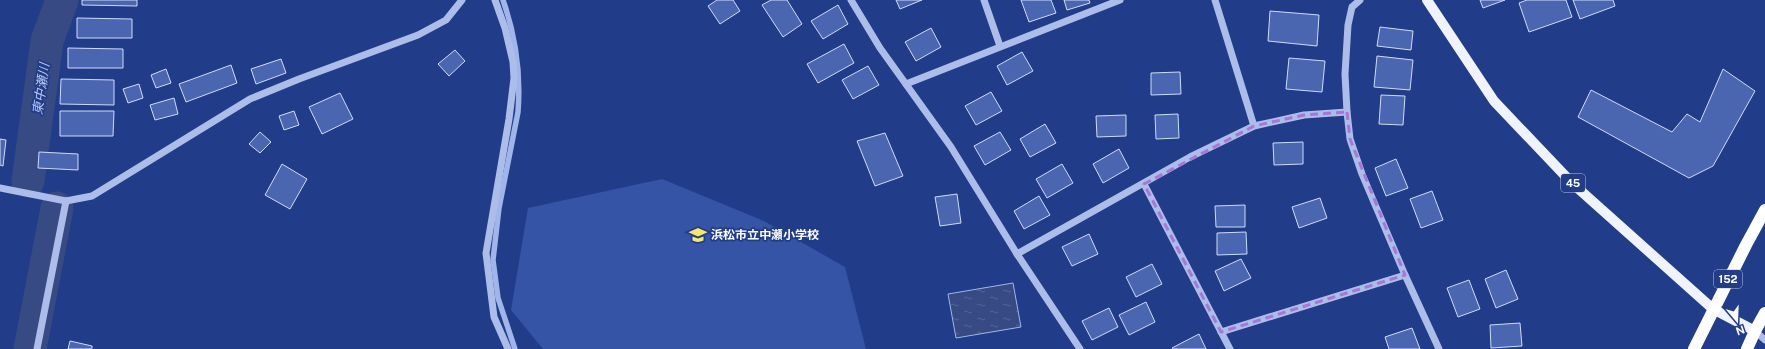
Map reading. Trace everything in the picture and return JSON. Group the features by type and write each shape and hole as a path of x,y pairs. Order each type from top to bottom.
{"highway":[{"name":"152","path":"1694,349 1713,309 1765,210"},
{"path":"1747,349 1754,332 1765,313"}],"main road":[{"name":"45","path":"1427,0 1494,101 1572,183 1713,309 1754,332"}],"street":[{"path":"0,188 66,201 92,196 250,99 299,78 418,35 446,20 462,0"},
{"path":"495,0 505,28 513,62 514,78 509,119 486,253 494,317 508,349"},
{"path":"851,0 880,48 951,147 1017,254 1080,349"},
{"path":"984,0 1000,46"},
{"path":"906,84 1000,46 1020,40 1104,3 1120,0"},
{"path":"1215,0 1254,126"},
{"path":"1360,0 1352,7 1348,25 1345,74 1350,139 1362,174 1405,275 1439,349"},
{"path":"1017,254 1190,157 1254,126 1304,115 1347,112"},
{"path":"1144,184 1230,349"},
{"path":"37,349 66,201"},
{"path":"1221,332 1405,275"},
{"path":"1754,332 1765,340"}],"highlighted area":[{"path":"1347,112 1350,139 1405,275 1221,332 1144,184 1254,126 1304,115"}],"shaded area":[{"path":"662,179 764,221 845,267 866,349 543,349 511,310 528,208"}],"water":[{"path":"1013,283 1021,327 956,338 948,294"}],"building":[{"path":"82,0 137,0 137,6 82,5"},
{"path":"717,0 733,0 740,11 720,24 708,6"},
{"path":"771,0 787,0 802,24 783,37 762,5"},
{"path":"896,0 922,0 900,9"},
{"path":"1021,0 1051,0 1056,13 1029,22"},
{"path":"1064,0 1089,0 1090,3 1067,10"},
{"path":"1480,0 1505,0 1483,8"},
{"path":"1527,0 1566,0 1572,17 1529,32 1519,3"},
{"path":"1573,0 1613,0 1615,6 1580,19"},
{"path":"838,5 848,24 823,39 811,21"},
{"path":"1270,11 1319,15 1317,46 1268,41"},
{"path":"77,18 132,19 132,38 77,38"},
{"path":"1380,27 1413,31 1411,50 1377,46"},
{"path":"931,28 941,47 916,61 905,42"},
{"path":"844,44 854,63 818,83 807,64"},
{"path":"68,48 123,49 123,68 68,68"},
{"path":"455,50 465,61 449,76 438,64"},
{"path":"1022,52 1033,71 1007,85 997,66"},
{"path":"1377,56 1413,60 1410,90 1374,87"},
{"path":"1289,58 1325,61 1322,92 1286,89"},
{"path":"281,59 286,73 256,84 251,69"},
{"path":"231,65 237,83 186,102 179,84"},
{"path":"868,66 879,85 853,99 842,80"},
{"path":"166,69 171,83 156,88 151,75"},
{"path":"1723,69 1755,91 1713,166 1689,178 1578,117 1591,90 1672,132 1687,114 1700,122"},
{"path":"1180,72 1181,94 1151,95 1151,73"},
{"path":"61,79 114,80 114,105 60,104"},
{"path":"139,84 143,98 128,103 123,89"},
{"path":"991,92 1002,111 976,125 965,106"},
{"path":"340,93 353,119 322,134 309,107"},
{"path":"1381,95 1405,96 1403,125 1379,124"},
{"path":"174,98 178,114 155,120 150,105"},
{"path":"60,111 114,111 113,136 60,136"},
{"path":"294,111 299,125 284,130 279,116"},
{"path":"1178,114 1179,138 1156,139 1155,115"},
{"path":"1126,115 1126,136 1097,137 1096,116"},
{"path":"1045,124 1056,143 1030,157 1020,139"},
{"path":"260,132 271,142 260,153 249,144"},
{"path":"1000,132 1011,150 985,165 974,146"},
{"path":"885,133 903,176 875,186 857,141"},
{"path":"0,139 6,140 3,166 0,165"},
{"path":"1303,142 1303,164 1274,165 1273,143"},
{"path":"1119,149 1129,168 1103,183 1093,164"},
{"path":"39,152 78,154 78,170 38,168"},
{"path":"1396,159 1408,188 1386,196 1375,168"},
{"path":"282,164 307,179 290,209 265,195"},
{"path":"1062,164 1073,183 1047,198 1036,179"},
{"path":"1432,191 1443,220 1421,228 1410,199"},
{"path":"957,194 961,223 940,226 935,197"},
{"path":"1039,196 1050,215 1024,229 1014,211"},
{"path":"1320,198 1327,218 1299,228 1292,207"},
{"path":"1245,205 1245,227 1216,227 1215,206"},
{"path":"1246,232 1247,254 1217,255 1217,233"},
{"path":"1089,234 1098,254 1072,266 1062,247"},
{"path":"1241,259 1251,278 1224,291 1215,271"},
{"path":"1152,264 1162,284 1136,297 1126,277"},
{"path":"1506,270 1518,299 1496,308 1485,279"},
{"path":"1469,280 1480,309 1458,317 1447,288"},
{"path":"1146,302 1155,322 1129,335 1119,315"},
{"path":"1109,308 1118,327 1092,340 1082,321"},
{"path":"1520,323 1522,346 1491,348 1490,325"},
{"path":"1412,328 1420,349 1389,349 1385,337"},
{"path":"1199,334 1206,349 1172,348"},
{"path":"70,341 92,346 92,349 68,349"}],"waterway":[{"name":"東中瀬川","path":"28,181 47,41 62,0"},
{"path":"503,0 508,14 514,41 518,69 519,98 518,112 499,208 493,260 498,298 515,349"},
{"name":"東中瀬川","path":"30,349 57,208"}],"place":[{"name":"浜松市立中瀬小学校","path":"698,235"}]}
